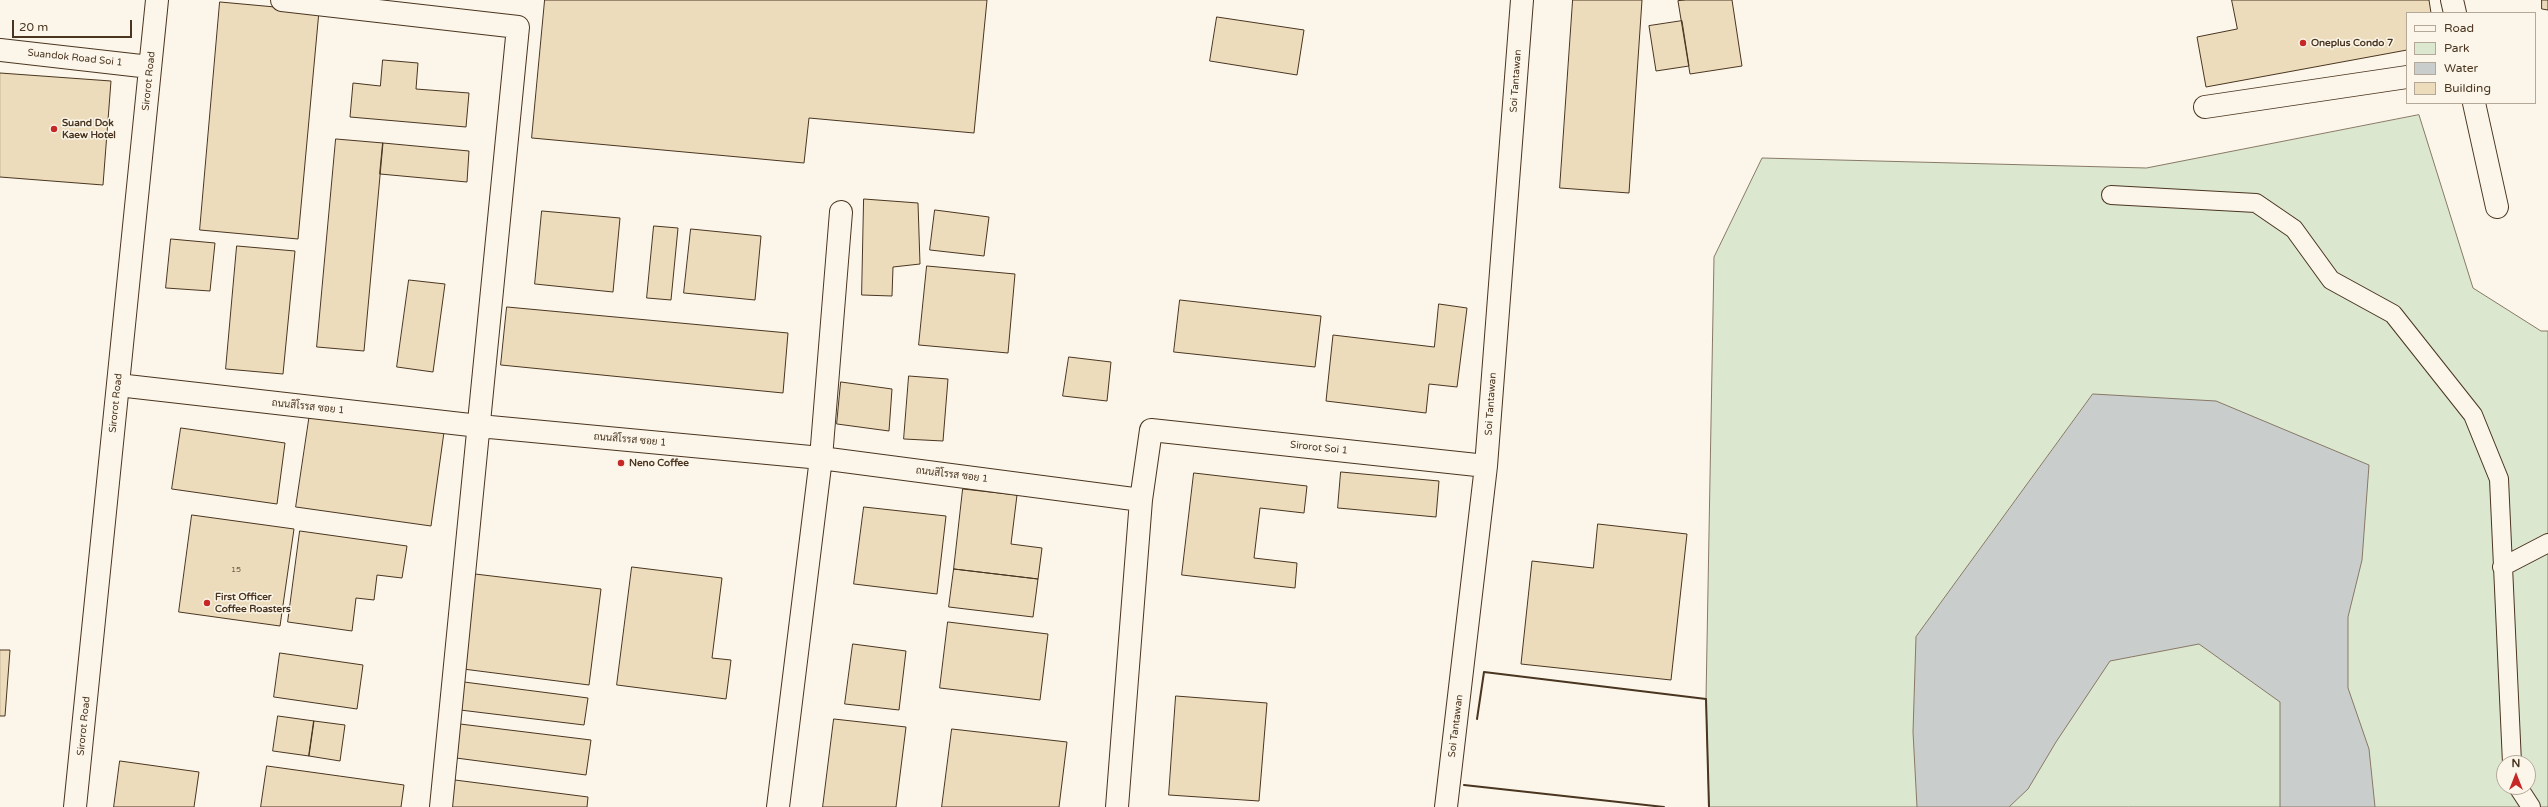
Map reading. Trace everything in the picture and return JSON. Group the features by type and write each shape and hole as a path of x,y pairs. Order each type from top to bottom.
{"street":[{"name":"Sirorot Road","path":"75,807 157,0"},
{"path":"282,0 518,27 440,807"},
{"name":"Soi Tantawan","path":"1446,807 1486,466 1522,0"},
{"path":"2452,0 2455,12"},
{"name":"Suandok Road Soi 1","path":"0,50 150,67"},
{"path":"2205,106 2406,77"},
{"path":"2474,104 2497,207"},
{"path":"778,807 821,458 841,212"},
{"name":"ถนนสิโรรส ซอย 1","path":"118,385 479,426 821,458 1141,500"},
{"name":"Sirorot Soi 1","path":"1141,500 1151,430 1486,466"},
{"path":"1117,807 1141,500"}],"lane":[{"path":"2111,195 2256,203 2294,229 2331,280 2393,314 2473,415 2499,479 2512,755"},
{"path":"2502,567 2548,543"},
{"path":"2523,795 2531,807"}],"green space":[{"path":"2419,115 2473,288 2541,331 2548,331 2548,807 1709,807 1706,699 1714,257 1762,158 2146,168"}],"water":[{"path":"2093,394 2216,401 2369,465 2362,560 2348,617 2348,688 2369,749 2375,807 2280,807 2280,702 2199,644 2110,661 2056,742 2028,789 2009,807 1917,807 1913,732 1916,637"}],"building":[{"path":"545,0 987,0 974,133 809,118 804,163 532,138"},
{"path":"1573,0 1642,0 1629,193 1560,188"},
{"path":"1732,0 1742,66 1690,74 1678,1"},
{"name":"Oneplus Condo 7","path":"2232,0 2429,0 2431,12 2406,12 2406,50 2206,87 2197,37 2237,29"},
{"path":"2542,0 2548,0 2548,10 2542,9"},
{"path":"220,2 319,11 298,239 200,230"},
{"path":"1217,17 1304,30 1297,75 1210,61"},
{"path":"1682,21 1689,66 1656,71 1649,26"},
{"path":"383,60 418,63 416,89 469,93 466,127 350,117 353,83 380,86"},
{"name":"Suand Dok Kaew Hotel","path":"0,73 111,81 103,185 0,177"},
{"path":"336,139 383,143 364,351 317,347"},
{"path":"383,143 469,151 467,182 380,174"},
{"path":"864,199 918,203 920,264 893,267 892,296 862,295"},
{"path":"935,210 989,217 984,256 930,250"},
{"path":"542,211 620,218 613,292 535,284"},
{"path":"654,226 678,228 671,300 647,298"},
{"path":"691,229 761,236 755,300 684,293"},
{"path":"171,239 215,243 210,291 166,288"},
{"path":"237,246 295,251 283,374 226,369"},
{"path":"927,266 1015,274 1008,353 919,345"},
{"path":"409,280 445,284 433,372 397,367"},
{"path":"1180,300 1321,316 1315,367 1174,352"},
{"path":"1439,304 1467,308 1457,387 1429,384 1426,413 1326,401 1333,335 1434,347"},
{"path":"507,307 788,333 783,393 501,365"},
{"path":"1069,357 1111,362 1107,401 1063,396"},
{"path":"909,376 948,379 943,441 904,439"},
{"path":"841,382 892,389 889,431 837,424"},
{"path":"310,413 444,432 431,526 296,507"},
{"path":"181,428 285,443 277,504 172,489"},
{"path":"1341,472 1439,481 1436,517 1338,508"},
{"path":"1194,473 1307,486 1304,513 1260,508 1254,558 1297,563 1295,588 1182,575"},
{"path":"963,489 1017,495 1011,544 1042,548 1038,579 954,569"},
{"path":"864,507 946,516 937,594 854,584"},
{"path":"192,515 294,529 280,626 179,612"},
{"path":"1598,524 1687,534 1671,680 1521,664 1532,561 1593,568"},
{"path":"300,531 407,546 402,578 377,575 374,600 356,598 352,631 288,622"},
{"path":"632,567 722,578 712,658 731,660 726,699 617,685"},
{"path":"954,569 1038,579 1033,617 949,607"},
{"path":"475,574 601,589 589,685 463,669"},
{"path":"948,622 1048,634 1040,700 940,688"},
{"path":"853,644 906,651 899,710 845,704"},
{"path":"0,650 10,650 5,716 0,716"},
{"path":"280,653 363,665 357,709 274,697"},
{"path":"464,682 588,698 584,725 460,710"},
{"path":"1176,696 1267,703 1259,801 1169,795"},
{"path":"278,716 314,721 309,756 273,751"},
{"path":"834,719 906,727 896,807 823,807"},
{"path":"314,721 345,725 340,761 309,756"},
{"path":"460,724 591,740 586,775 456,758"},
{"path":"952,729 1067,742 1059,807 942,807"},
{"path":"120,761 199,772 194,807 114,807"},
{"path":"267,766 404,785 401,807 261,807"},
{"path":"447,779 588,797 587,807 443,807"}],"wall":[{"path":"1477,719 1484,672 1706,699 1709,807"},
{"path":"1464,785 1664,807"}],"place":[{"name":"Oneplus Condo 7","path":"2303,43"},
{"name":"Suand Dok Kaew Hotel","path":"54,129"},
{"name":"Neno Coffee","path":"621,463"},
{"name":"First Officer Coffee Roasters","path":"207,603"}]}
